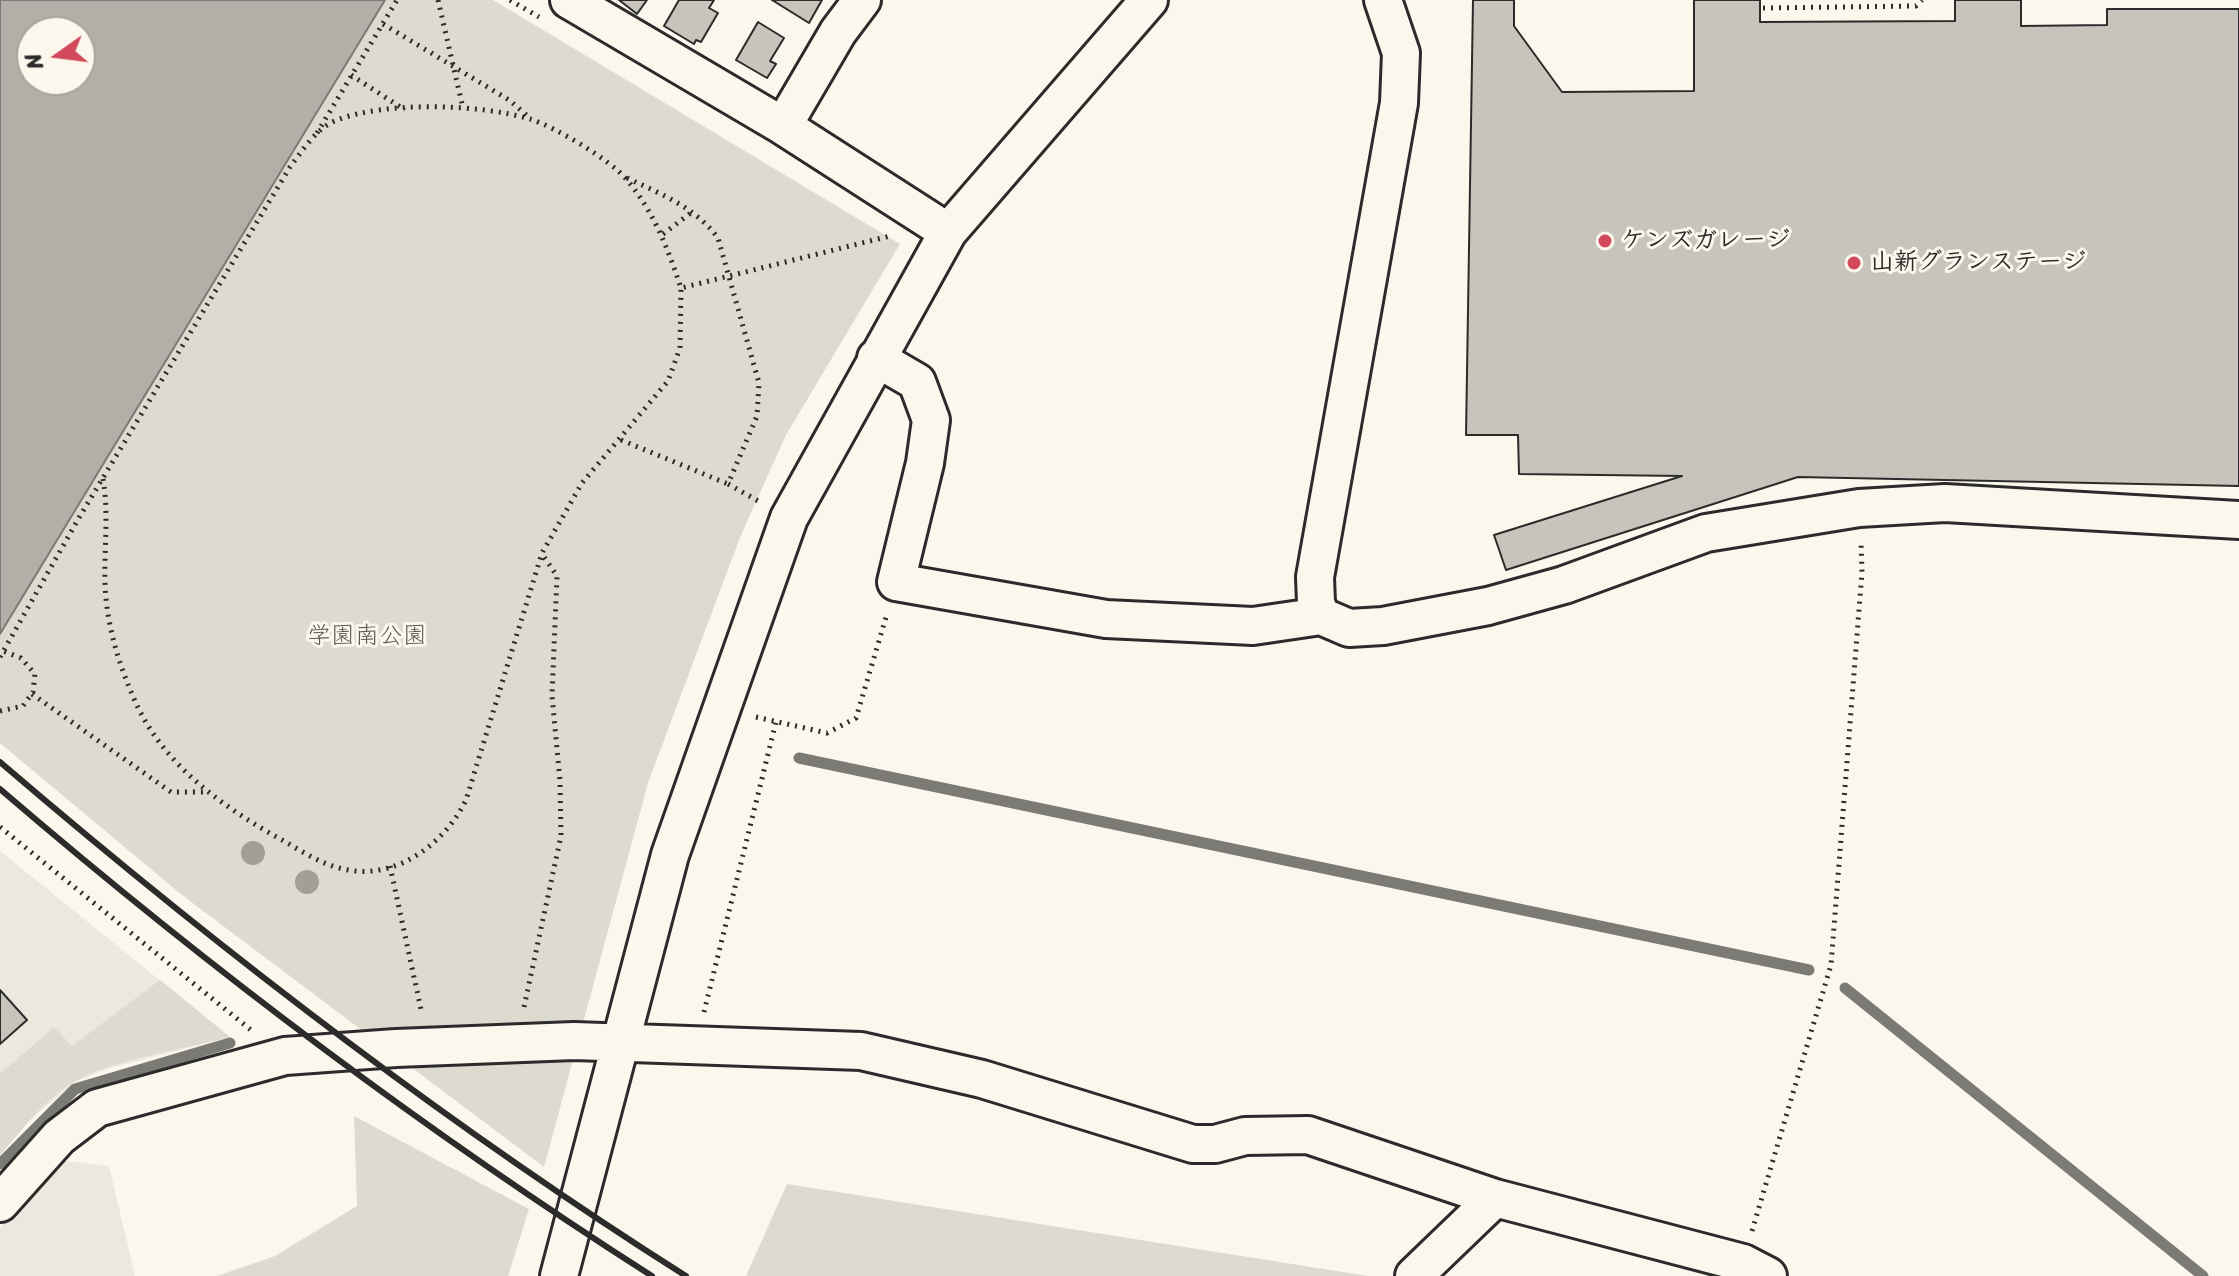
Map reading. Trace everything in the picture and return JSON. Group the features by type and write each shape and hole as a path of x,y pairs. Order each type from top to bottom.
{"street":[{"path":"569,0 783,126 935,223"},
{"path":"783,126 838,32 862,0"},
{"path":"559,1276 670,855 789,518 876,358 935,223 1149,0"},
{"path":"1321,616 1316,603 1315,577 1399,103 1401,53 1383,0"},
{"path":"876,358 917,382 931,420 925,463 896,582 1106,619 1253,626 1321,616 1349,628 1444,615 1564,585 1706,533 1859,508 1945,503 2239,520"},
{"path":"0,1203 59,1137 97,1108 285,1056 516,1043 695,1043 861,1051 982,1079 1193,1144 1215,1144 1245,1136 1308,1135 1495,1198 1755,1270"},
{"path":"1414,1276 1495,1198"}],"path":[{"path":"0,711 23,706 32,694 35,674 21,658 2,654 103,478 290,167 315,135 397,0"},
{"path":"438,0 463,108"},
{"path":"1763,8 1916,6 1922,0"},
{"path":"383,24 509,100 531,119 585,148 626,178 705,220 718,238 759,383 760,401 728,484"},
{"path":"351,75 406,110"},
{"path":"315,135 335,121 363,113 463,108 531,119"},
{"path":"103,478 107,505 107,612 133,698 154,734 207,792 275,837 330,865 350,870 390,866 423,852 457,819 542,553 582,483 656,399 675,366 682,329 681,288 663,234 626,178"},
{"path":"663,234 692,212"},
{"path":"681,288 935,223"},
{"path":"621,440 728,484 789,518"},
{"path":"1755,1270 1831,965 1862,572 1859,508"},
{"path":"516,1043 561,836 552,696 557,576 542,553"},
{"path":"721,710 827,733 856,718 896,582"},
{"path":"32,694 171,792 207,792"},
{"path":"695,1043 743,865 776,722"},
{"path":"0,827 285,1056"},
{"path":"390,866 419,1004"}],"shaded area":[{"path":"0,0 385,0 0,634"},
{"path":"0,851 230,1037 107,1069 75,1082 33,1117 0,1155"},
{"path":"57,1160 109,1166 135,1276 0,1276 0,1228"}],"green space":[{"name":"学園南公園","path":"385,0 493,0 900,244 786,435 741,535 648,783 544,1167 182,895 0,743 0,634"},
{"path":"160,980 230,1037 130,1061 75,1081 44,1105 0,1155 0,1074 54,1027 72,1046"},
{"path":"354,1116 529,1209 508,1276 217,1276 275,1256 357,1206"},
{"path":"787,1184 1368,1276 746,1276"}],"building":[{"path":"619,0 647,0 637,14"},
{"path":"679,0 714,0 709,8 718,13 701,42 696,40 694,44 664,26"},
{"path":"772,0 822,0 809,23"},
{"name":"山新グランステージ","path":"1473,0 1514,0 1514,26 1562,92 1694,91 1694,0 1760,0 1760,22 1955,21 1955,0 2021,0 2021,26 2107,25 2107,9 2239,9 2239,486 1798,477 1506,570 1494,535 1682,476 1519,474 1518,435 1466,435"},
{"path":"758,22 784,38 770,61 776,64 767,78 736,60"},
{"path":"0,990 27,1020 0,1044"}],"waterway":[{"path":"799,758 1809,970"},
{"path":"1845,988 2203,1276"},
{"path":"0,1164 75,1089 230,1043"}],"railway":[{"path":"0,762 165,899 334,1031 507,1157 686,1276"},
{"path":"0,789 156,919 317,1044 482,1163 652,1276"}],"place":[{"name":"ケンズガレージ","path":"1605,241"},
{"name":"山新グランステージ","path":"1854,263"}]}
